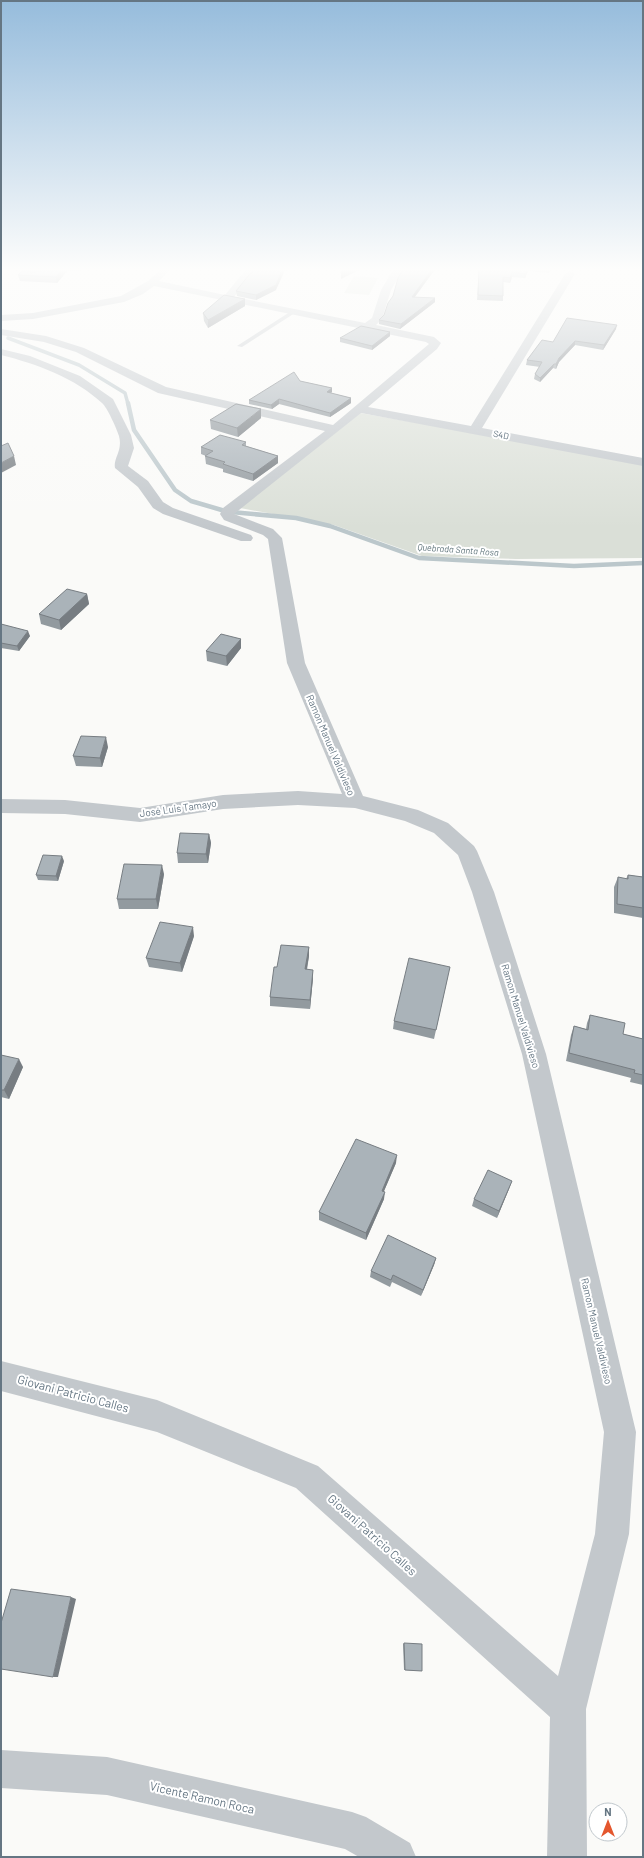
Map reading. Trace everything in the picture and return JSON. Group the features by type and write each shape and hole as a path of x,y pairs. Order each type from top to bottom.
{"street":[{"path":"12,355 26,358 76,378 109,402 125,435 127,448 121,464 122,468 143,484 158,505 168,511 277,549"},
{"path":"90,355 162,390 335,429"},
{"name":"Ramon Manuel Valdivieso","path":"424,355 335,429 228,511 229,517 272,535 275,538 296,663 354,801 411,815 441,828 467,851 483,892 534,1054 620,1432 612,1534 568,1709"},
{"path":"476,430 521,355"},
{"name":"S4D","path":"358,409 643,462"},
{"name":"José Luis Tamayo","path":"1,806 65,807 140,815 223,802 298,798 354,801"},
{"name":"Giovani Patricio Calles","path":"1,1376 157,1416 307,1477 568,1709"},
{"path":"567,1857 568,1709"},
{"name":"Vicente Ramon Roca","path":"1,1769 107,1776 352,1831 396,1857"}],"shaded area":[{"path":"360,413 643,462 643,558 516,559 422,556 334,525 240,508"}],"building":[{"path":"531,355 562,355 556,364 554,364 540,378 535,374 542,362 527,360"},
{"path":"294,372 300,381 332,388 327,392 351,398 330,413 279,399 271,405 249,400"},
{"path":"236,404 261,409 237,428 210,420"},
{"path":"220,435 246,442 242,445 278,456 253,474 223,464 225,462 205,456 213,451 201,447"},
{"path":"8,443 14,456 1,463 1,446"},
{"path":"67,589 87,594 59,620 39,614"},
{"path":"1,624 28,631 17,646 1,643"},
{"path":"221,634 241,639 226,656 206,651"},
{"path":"81,736 106,737 100,758 73,756"},
{"path":"180,833 209,834 206,854 177,853"},
{"path":"43,855 62,856 56,876 36,875"},
{"path":"124,864 162,865 156,899 117,899"},
{"path":"628,875 643,877 643,908 617,904 618,877 628,879"},
{"path":"160,922 193,927 180,963 146,958"},
{"path":"281,945 309,947 305,969 313,970 310,1000 270,997 274,967 277,967"},
{"path":"409,958 450,967 436,1030 394,1021"},
{"path":"590,1015 625,1023 623,1034 643,1039 643,1075 634,1073 635,1070 569,1053 574,1026 588,1030"},
{"path":"1,1055 19,1059 4,1090 1,1090"},
{"path":"356,1139 397,1155 382,1191 385,1192 366,1233 319,1212"},
{"path":"488,1170 512,1181 499,1211 474,1199"},
{"path":"388,1235 436,1258 423,1290 393,1275 391,1280 371,1271"},
{"path":"11,1589 71,1597 53,1677 1,1669 1,1623"},
{"path":"404,1643 422,1644 422,1671 405,1670"}],"waterway":[{"name":"Quebrada Santa Rosa","path":"52,355 79,365 125,393 128,404"},
{"name":"Quebrada Santa Rosa","path":"128,403 134,430 175,490 191,501 225,511"},
{"name":"Quebrada Santa Rosa","path":"231,512 296,518 330,526 419,558 574,566 643,563"}]}
